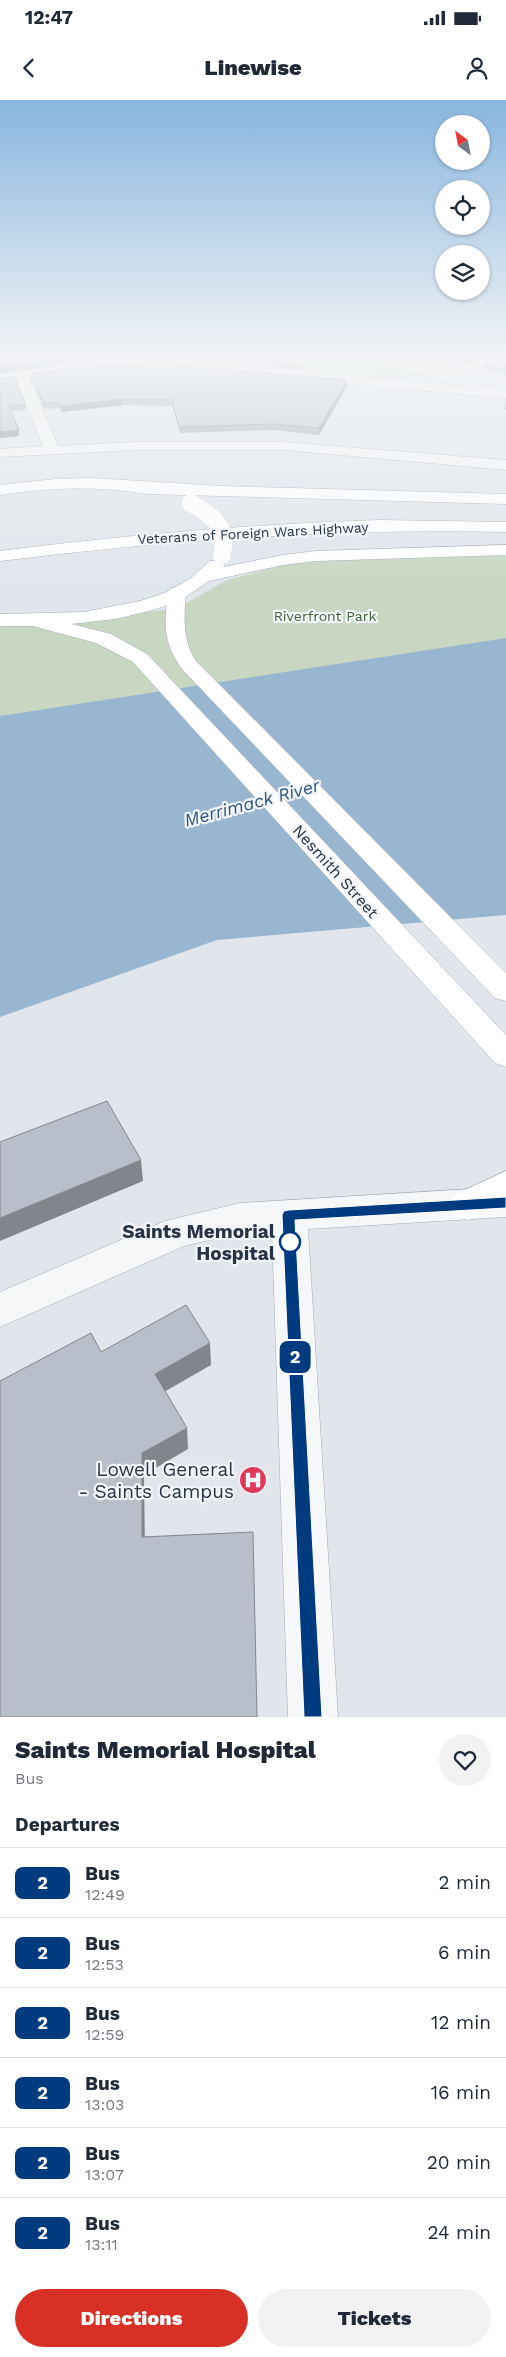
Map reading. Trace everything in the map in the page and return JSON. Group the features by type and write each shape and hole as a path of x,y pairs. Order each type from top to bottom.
{"main road":[{"path":"0,490 66,483 214,492 384,493 506,499"},
{"path":"0,620 36,621 103,615 143,606 177,593 204,577 214,568 222,555 225,544 223,532 219,524 203,510 191,503 162,493 128,486"},
{"name":"Veterans of Foreign Wars Highway","path":"0,545 142,528 236,521 390,516 506,519"},
{"name":"Veterans of Foreign Wars Highway","path":"0,556 129,540 254,530 387,525 506,527"},
{"path":"204,577 283,560 316,556 506,550"},
{"path":"177,593 174,625 175,640 180,652 189,665 506,991"},
{"name":"Nesmith Street","path":"36,621 91,633 108,639 126,648 152,670 506,1055"},
{"path":"469,1205 506,1185"}],"street":[{"path":"45,432 52,450"},
{"path":"0,453 173,445 284,446 506,465"},
{"path":"0,1310 178,1232 240,1218 506,1202"},
{"path":"289,1215 313,1717"}],"green space":[{"name":"Riverfront Park","path":"397,550 506,556 506,656 0,746 0,627 176,609 227,580 312,557"}],"water":[{"name":"Merrimack River","path":"506,638 506,915 217,940 0,1017 0,716"}],"building":[{"path":"107,1101 141,1160 0,1218 0,1142"},
{"path":"186,1305 210,1343 155,1374 187,1428 142,1453 142,1537 253,1532 257,1717 0,1717 0,1381 91,1333 101,1352"}],"bus line":[{"name":"2","path":"313,1717 289,1215 506,1202"}],"place":[{"name":"Saints Memorial Hospital","path":"290,1242"},
{"name":"Lowell General - Saints Campus","path":"253,1480"}]}
